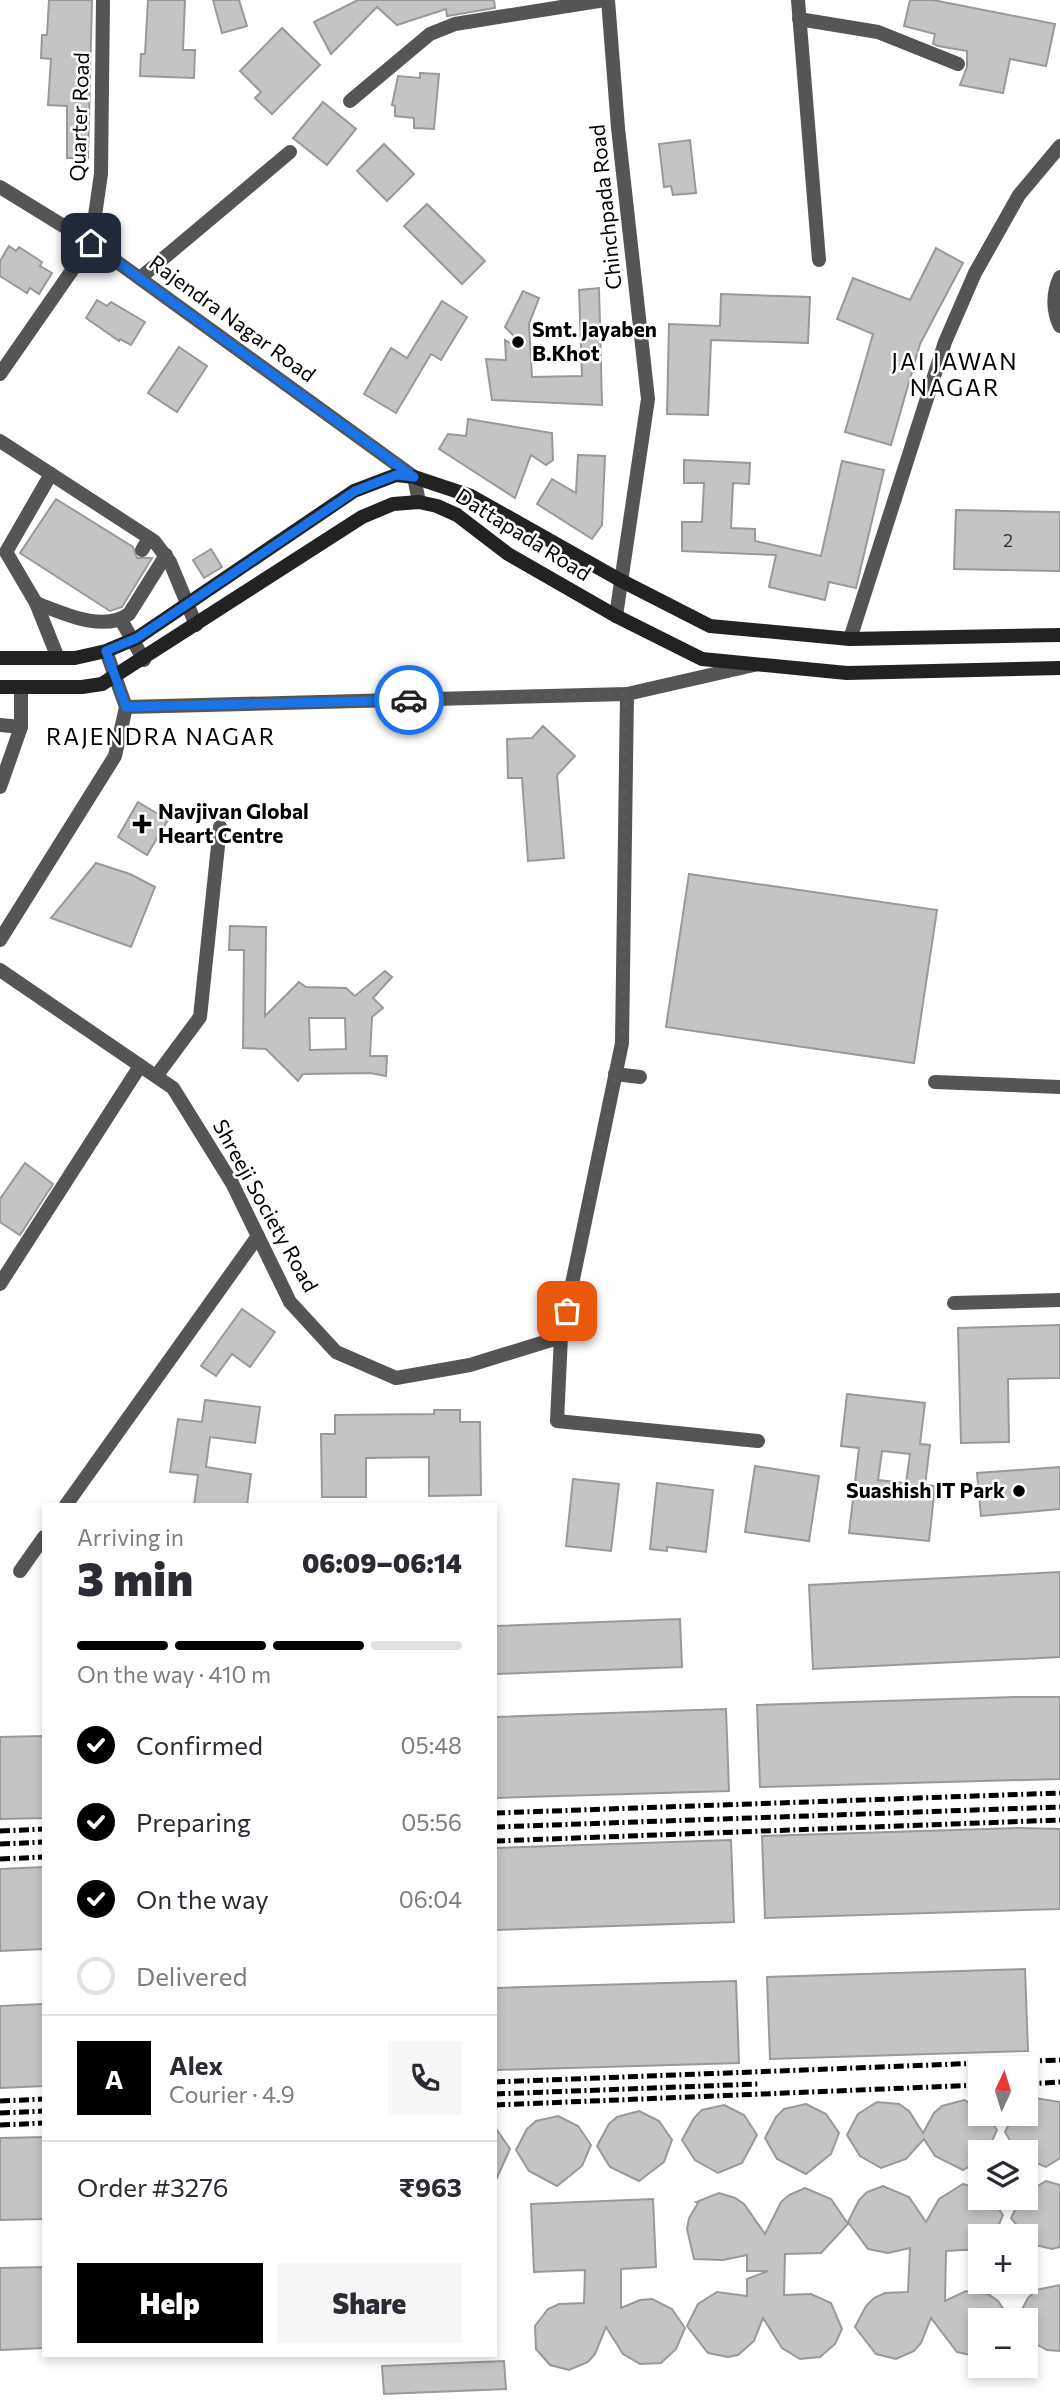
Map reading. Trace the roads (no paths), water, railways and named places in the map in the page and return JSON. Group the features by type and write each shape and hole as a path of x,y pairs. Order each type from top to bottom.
{"main road":[{"path":"0,658 75,658 106,651 132,640 355,491 396,475 414,477 471,496 620,580 710,626 850,639 1060,635"},
{"name":"Dattapada Road","path":"0,687 82,687 102,684 144,660 362,517 393,504 419,502 457,515 508,554 616,616 702,659 847,673 1060,668"}],"street":[{"name":"Quarter Road","path":"0,374 91,243 101,174 103,0"},
{"path":"350,101 430,34 455,24 607,0"},
{"name":"Chinchpada Road","path":"607,0 618,128 648,399 616,616"},
{"path":"798,0 820,260"},
{"path":"799,19 878,32 958,64"},
{"path":"850,639 945,342 975,273 1019,195 1060,146"},
{"path":"140,278 290,152"},
{"name":"Rajendra Nagar Road","path":"0,187 91,243 414,477"},
{"path":"1060,277 1054,294 1056,318 1060,326"},
{"path":"0,441 51,474 146,544 166,555 196,625"},
{"path":"51,474 6,552 36,603 58,658"},
{"path":"414,477 419,502"},
{"path":"36,603 90,620 121,620 129,614 166,555"},
{"path":"121,620 144,660"},
{"path":"0,940 115,756 126,707 106,651"},
{"path":"126,707 626,694 759,664"},
{"path":"0,787 22,727 21,687"},
{"path":"626,694 622,1043 561,1337 557,1421 758,1441"},
{"path":"0,725 22,727"},
{"path":"157,1075 200,1017 220,827"},
{"name":"Shreeji Society Road","path":"0,970 173,1088 232,1182 290,1302 336,1352 396,1378 470,1365 561,1337"},
{"path":"0,1284 140,1066"},
{"path":"615,1074 640,1077"},
{"path":"935,1082 1060,1087"},
{"path":"67,1503 258,1236"},
{"path":"954,1303 1060,1300"},
{"path":"20,1571 42,1540"}],"railway":[{"path":"497,1813 1060,1793"},
{"path":"497,1827 1060,1807"},
{"path":"497,1841 1060,1820"},
{"path":"0,1831 42,1829"},
{"path":"0,1844 42,1842"},
{"path":"0,1859 42,1857"},
{"path":"497,2082 1060,2060"},
{"path":"1038,2083 1060,2082"},
{"path":"497,2094 758,2084"},
{"path":"497,2105 968,2085"},
{"path":"0,2101 42,2099"},
{"path":"0,2113 42,2111"},
{"path":"0,2125 42,2123"}],"place":[{"name":"Smt. Jayaben B.Khot","path":"518,342"},
{"name":"Navjivan Global Heart Centre","path":"142,824"},
{"name":"Suashish IT Park","path":"1019,1491"}],"district":[{"name":"JAI JAWAN NAGAR","path":"955,375"},
{"name":"RAJENDRA NAGAR","path":"161,737"}]}
